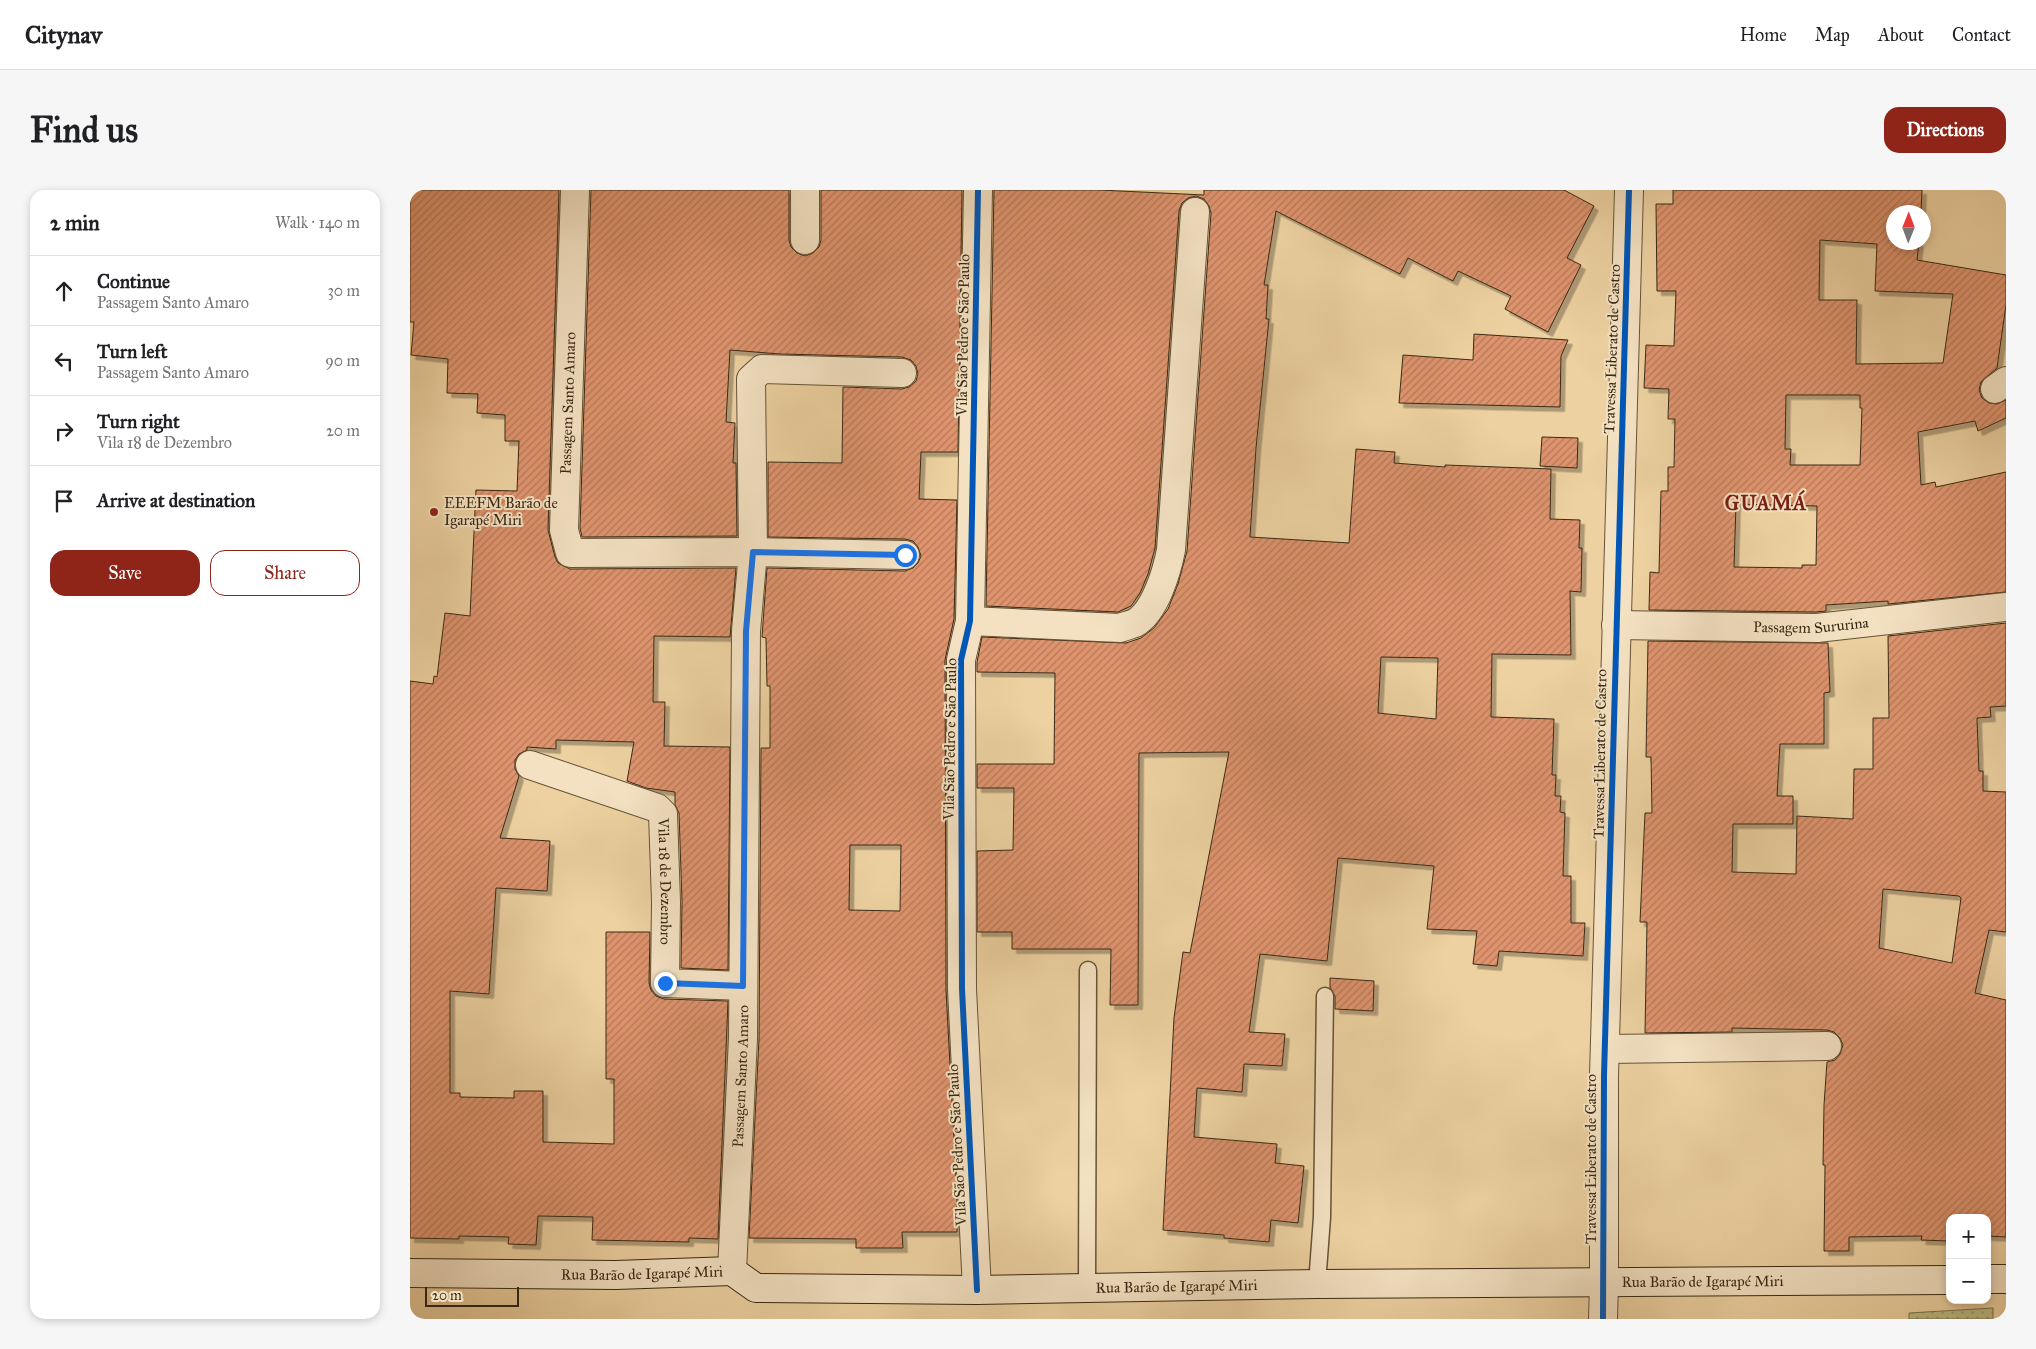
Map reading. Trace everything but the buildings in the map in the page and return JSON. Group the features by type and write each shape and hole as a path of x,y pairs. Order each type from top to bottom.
{"street":[{"name":"Passagem Santo Amaro","path":"575,190 564,530 570,553 753,552 905,555"},
{"path":"805,190 805,240"},
{"name":"Vila São Pedro e São Paulo","path":"977,1290 962,980 961,660 970,621 978,190"},
{"name":"Travessa Liberato de Castro","path":"1603,1319 1604,1076 1629,190"},
{"path":"970,621 1120,628 1136,623 1148,611 1168,565 1171,550 1195,212"},
{"name":"Passagem Santo Amaro","path":"732,1271 743,1038 746,631 753,552 751,379 762,369 902,373"},
{"name":"Passagem Sururina","path":"1616,625 1817,628 2006,607"},
{"name":"Vila 18 de Dezembro","path":"530,765 658,808 663,814 666,902 665,983 743,986"},
{"path":"1606,1049 1827,1046"},
{"name":"Rua Barão de Igarapé Miri","path":"410,1273 616,1275 732,1271 756,1288 977,1290 1317,1284 1946,1280"},
{"path":"1991,1279 2006,1279"}],"lane":[{"path":"1087,1287 1088,970"},
{"path":"1317,1284 1322,1217 1326,996"}],"shaded area":[{"path":"1993,1308 1993,1319 1909,1319 1909,1313"}],"cycle path":[{"path":"977,1290 962,989 961,660 970,621 978,190"},
{"path":"1603,1319 1604,1076 1629,190"}],"place":[{"name":"EEEFM Barão de Igarapé Miri","path":"434,512"}],"district":[{"name":"GUAMÁ","path":"1766,503"}],"route":[{"path":"665,983 743,986 746,631 753,552 905,555"}]}
